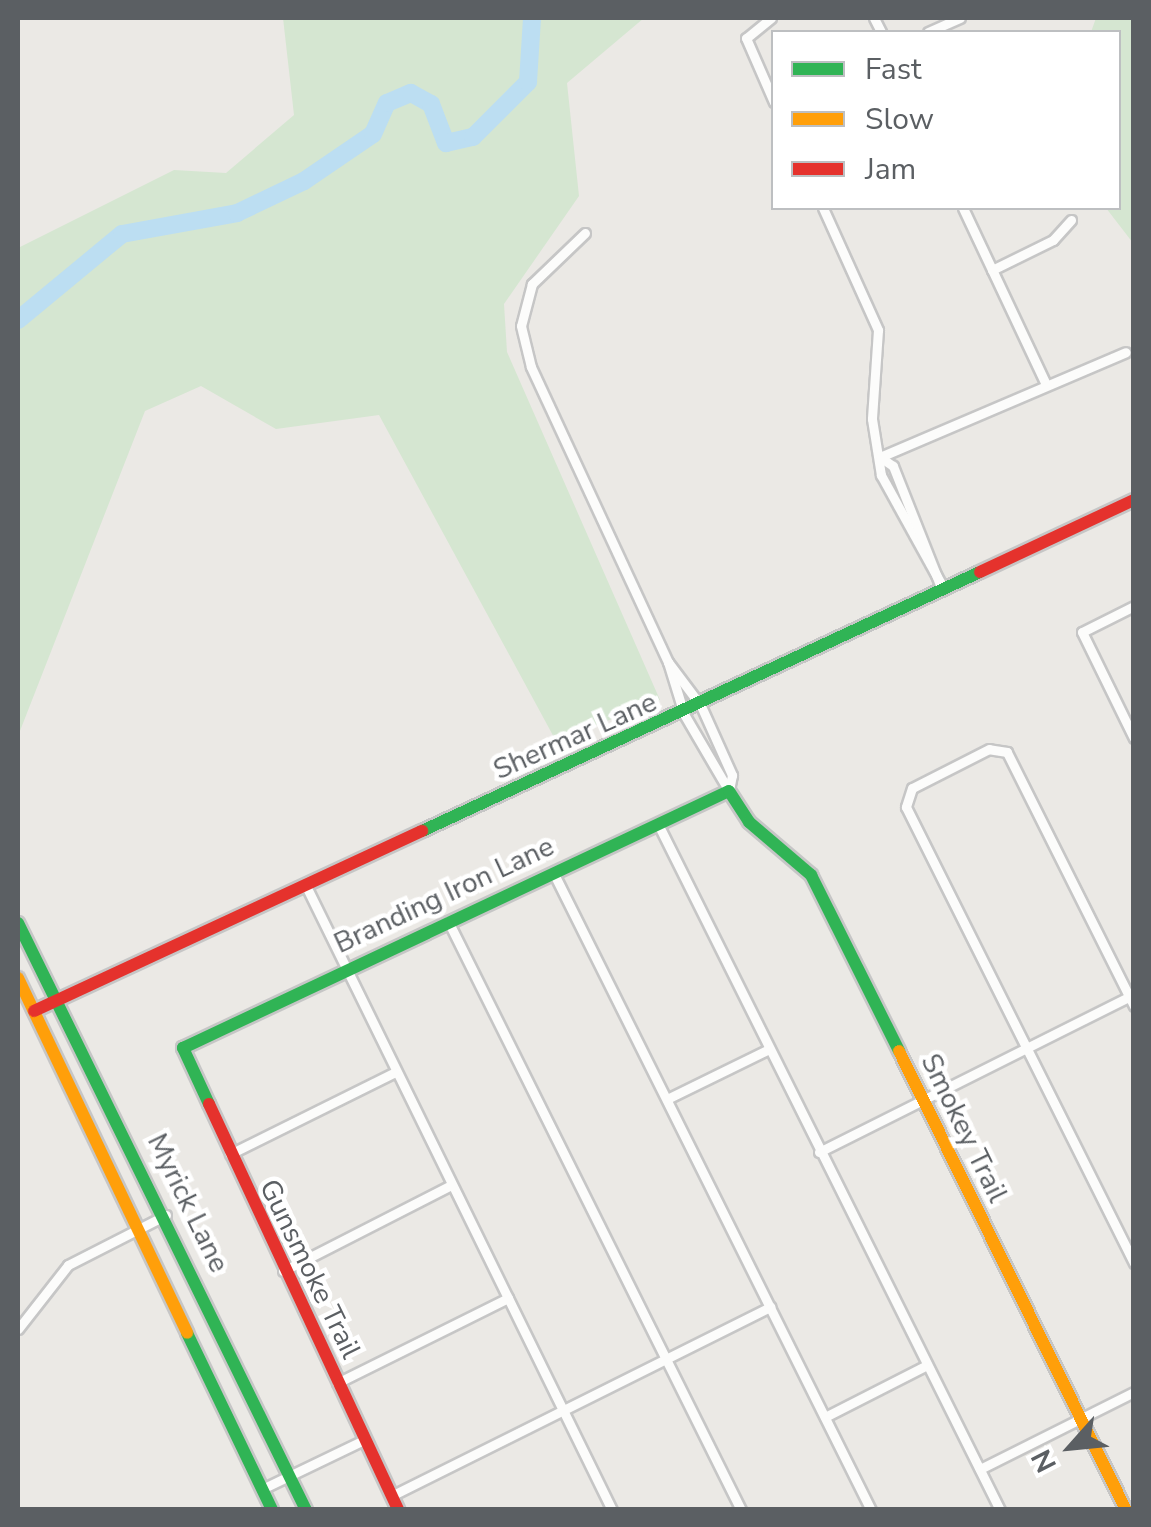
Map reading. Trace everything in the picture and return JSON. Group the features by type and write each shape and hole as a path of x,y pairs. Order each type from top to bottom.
{"street":[{"path":"770,18 746,38 771,95"},
{"path":"933,30 960,18"},
{"path":"824,210 878,330 872,419 880,458 893,466 941,586"},
{"path":"964,210 1045,382"},
{"path":"992,270 1054,240 1071,220"},
{"path":"586,232 532,284 521,326 531,368 668,662"},
{"path":"880,458 1045,382 1126,352"},
{"name":"Shermar Lane","path":"34,1011 684,714 941,586 1134,500"},
{"path":"1134,606 1082,632 1134,738"},
{"name":"Smokey Trail","path":"668,662 701,706 732,775 729,791"},
{"name":"Smokey Trail","path":"668,662 684,714 749,822 805,865 1126,1510"},
{"path":"819,1152 1027,1048 1132,999 1003,748 907,794 1027,1048 1134,1263"},
{"name":"Branding Iron Lane","path":"183,1048 344,968 729,791"},
{"path":"658,824 1000,1510"},
{"path":"554,872 871,1510"},
{"path":"306,886 612,1510"},
{"path":"448,920 741,1510"},
{"name":"Myrick Lane","path":"18,922 61,998 306,1510"},
{"name":"Myrick Lane","path":"18,978 272,1510"},
{"name":"Gunsmoke Trail","path":"183,1048 228,1155 398,1510"},
{"path":"667,1100 769,1048"},
{"path":"228,1155 395,1072"},
{"path":"284,1270 451,1185"},
{"path":"18,1329 57,1274 166,1215"},
{"path":"337,1382 508,1298"},
{"path":"391,1496 770,1307"},
{"path":"826,1417 928,1366"},
{"path":"980,1469 1134,1392"},
{"path":"262,1489 364,1440"}],"green space":[{"path":"283,18 644,18 567,83 579,196 504,304 507,352 660,700 556,741 379,415 276,429 201,386 145,411 18,736 18,248 174,170 226,173 294,115"},
{"path":"1096,18 1133,18 1133,243 1108,210 1121,210 1121,30 1092,30"}],"waterway":[{"path":"18,320 122,234 237,213 304,181 373,134 387,103 411,93 431,104 446,143 473,137 528,82 532,18"}],"traffic: fast":[{"path":"422,831 980,572"},
{"path":"209,1104 183,1048 729,791 749,822 811,875 899,1051"},
{"path":"18,923 306,1510"},
{"path":"187,1333 272,1510"}],"traffic: slow":[{"path":"18,978 187,1333"},
{"path":"899,1051 1126,1510"}],"traffic: jam":[{"path":"980,572 1134,500"},
{"path":"34,1011 422,831"},
{"path":"209,1104 398,1510"}]}
